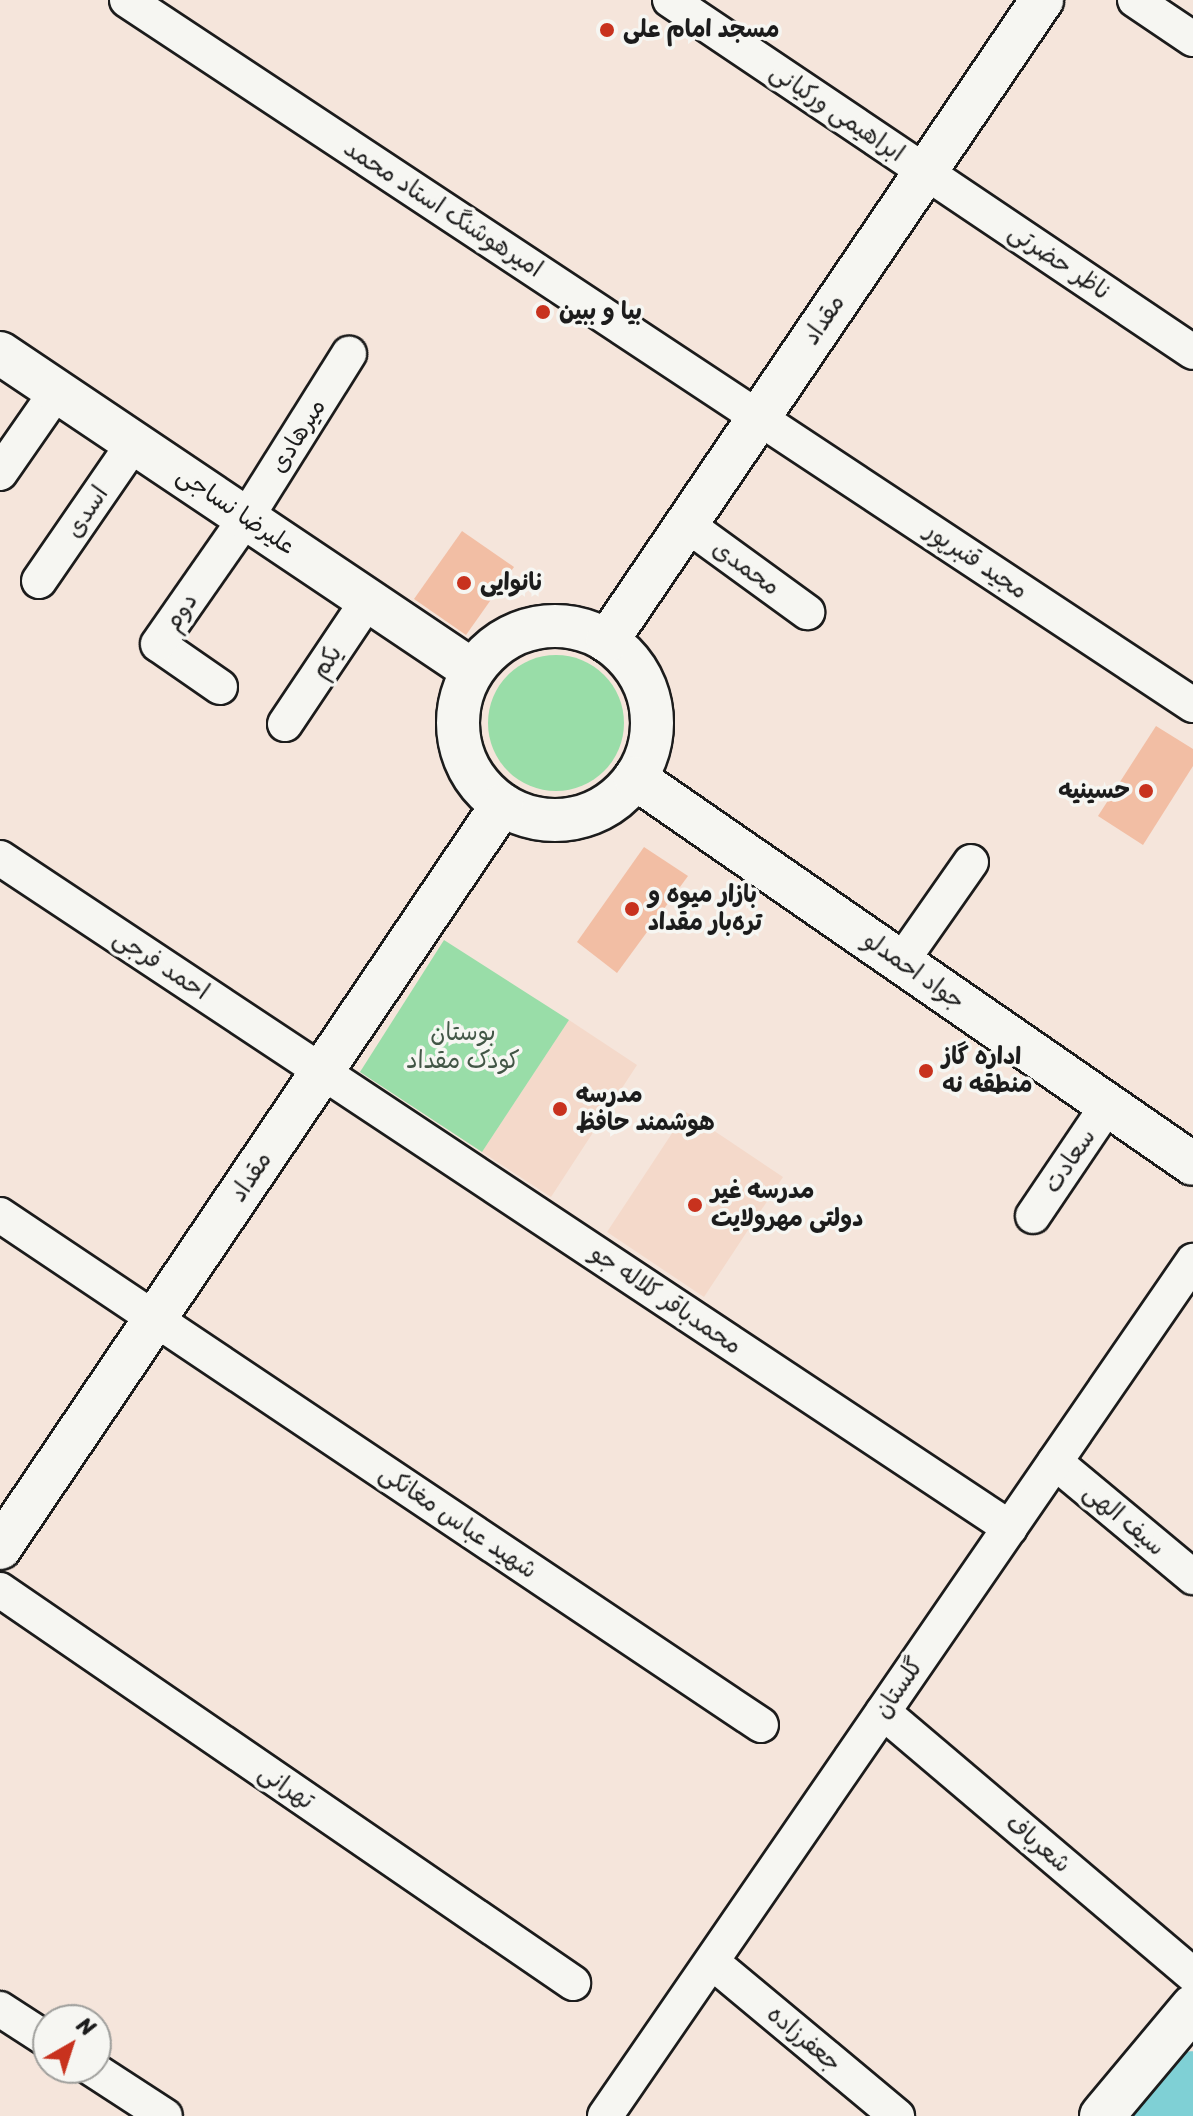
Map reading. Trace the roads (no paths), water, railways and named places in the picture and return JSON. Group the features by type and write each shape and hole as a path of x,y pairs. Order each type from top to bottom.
{"main road":[{"path":"1102,2116 1193,2007"}],"street":[{"name":"امیرهوشنگ استاد محمد","path":"127,0 758,418"},
{"name":"ابراهیمی ورکیانی","path":"670,0 925,172"},
{"name":"مقداد","path":"607,641 1042,0"},
{"path":"1135,0 1193,39"},
{"name":"ناظر حضرتی","path":"925,172 1193,352"},
{"name":"علیرضا نساجی","path":"0,353 472,670"},
{"name":"میرهادی","path":"246,518 349,354"},
{"path":"0,473 57,391"},
{"name":"مجید قنبرپور","path":"758,418 1193,705"},
{"name":"اسدی","path":"39,581 134,443"},
{"name":"دوم","path":"220,687 158,644 246,518"},
{"name":"محمدی","path":"686,524 807,612"},
{"name":"یکم","path":"285,724 368,600"},
{"path":"534,629 579,629 607,641 631,662 646,689 652,719 649,751 635,778 615,801 589,815 560,821 530,818 502,805 479,785 464,758 457,729 460,698 472,670 493,647 534,629"},
{"name":"جواد احمدلو","path":"635,778 1193,1164"},
{"name":"مقداد","path":"0,1548 502,805"},
{"path":"901,962 971,862"},
{"name":"احمد فرجی","path":"4,869 322,1072"},
{"name":"محمدباقر کلاله جو","path":"322,1072 1010,1528"},
{"name":"سعادت","path":"1033,1216 1108,1105"},
{"name":"شهید عباس مغانکی","path":"0,1215 761,1725"},
{"name":"گلستان","path":"605,2116 1193,1261"},
{"name":"سیف الهی","path":"1055,1462 1193,1577"},
{"name":"تهرانی","path":"0,1590 573,1983"},
{"name":"شعرباف","path":"883,1712 1193,1975"},
{"name":"جعفرزاده","path":"712,1962 897,2116"},
{"path":"0,2009 32,2030"},
{"path":"112,2082 165,2116"}],"waterway":[{"path":"1165,2116 1193,2083"}],"place":[{"name":"مسجد امام علی","path":"607,30"},
{"name":"بیا و ببین","path":"543,312"},
{"name":"نانوایی","path":"464,583"},
{"name":"حسینیه","path":"1146,791"},
{"name":"بازار میوه و تره‌بار مقداد","path":"632,909"},
{"name":"اداره گاز منطقه نه","path":"926,1071"},
{"name":"مدرسه هوشمند حافظ","path":"560,1109"},
{"name":"مدرسه غیر دولتی مهرولایت","path":"695,1205"}],"park label":[{"name":"بوستان کودک مقداد","path":"463,1047"}]}
